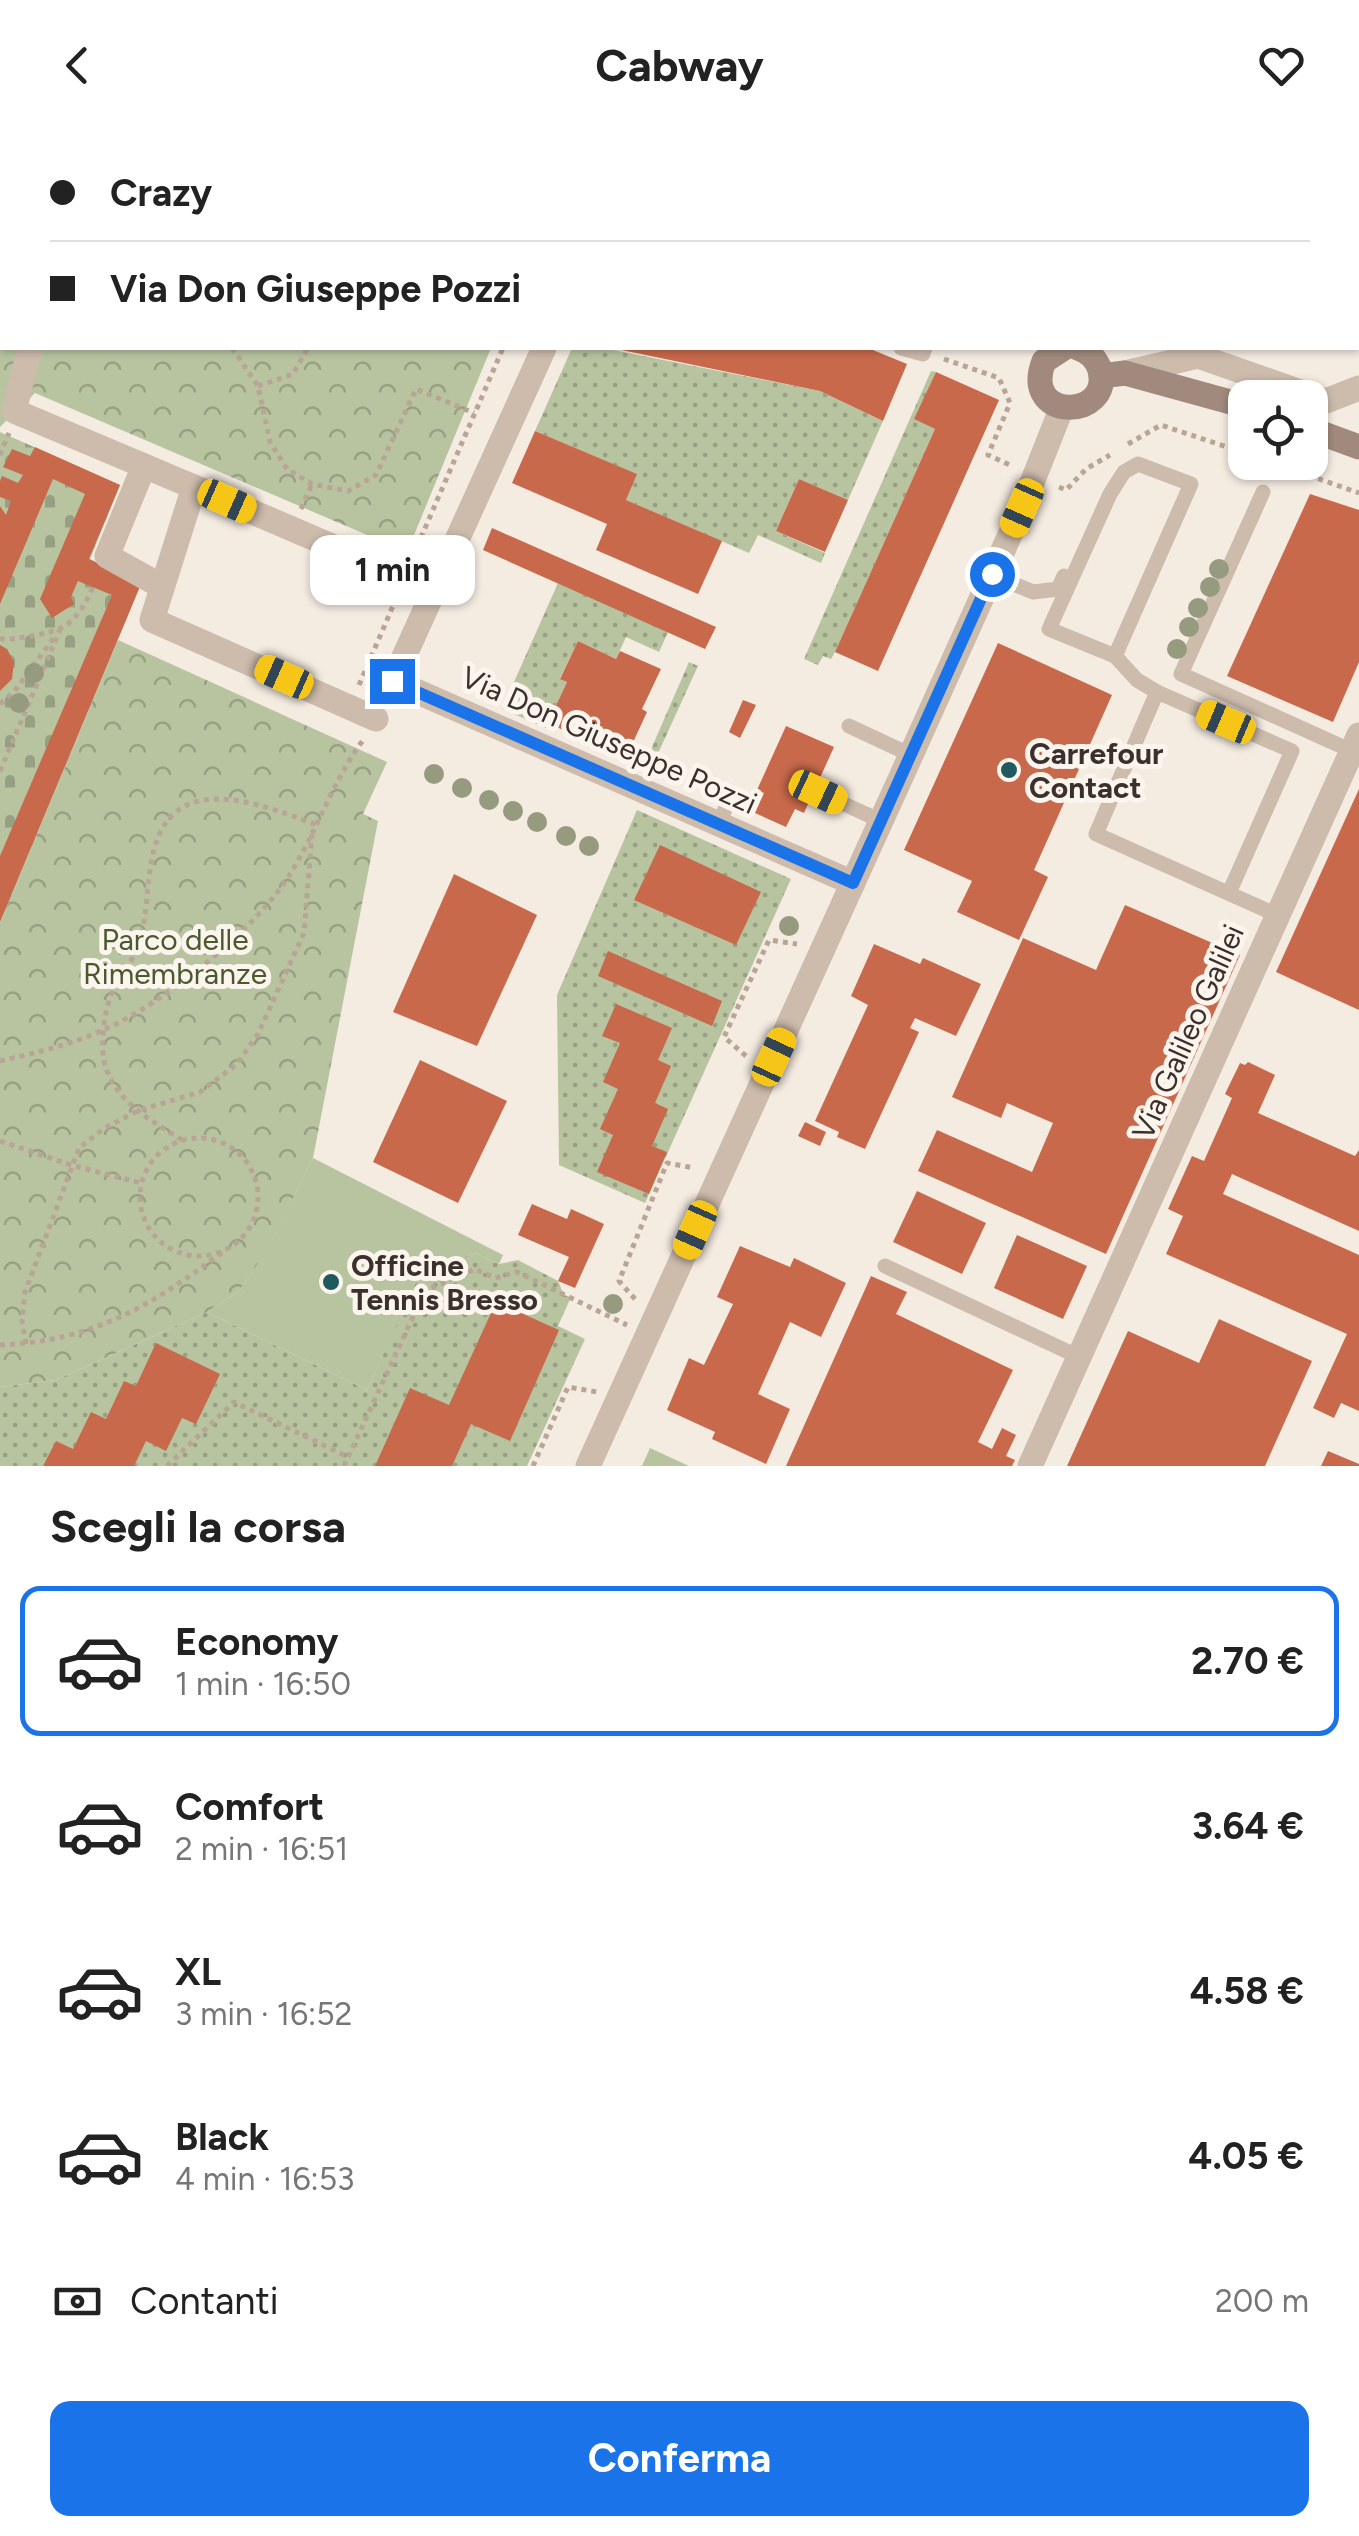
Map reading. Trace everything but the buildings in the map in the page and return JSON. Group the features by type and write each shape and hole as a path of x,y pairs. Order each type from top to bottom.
{"main road":[{"path":"1053,350 1040,370 1041,389 1053,404 1062,408 1090,402 1113,374"},
{"path":"1081,350 1113,374 1228,402"},
{"path":"1328,436 1359,447"}],"street":[{"path":"30,350 14,412 432,590 543,350"},
{"path":"1113,374 1198,356 1326,401 1359,388"},
{"path":"588,1466 637,1325 853,883 1062,408"},
{"path":"144,466 107,556 162,586"},
{"path":"194,487 152,620 350,706 373,726"},
{"name":"Via Don Giuseppe Pozzi","path":"432,590 392,681 853,883"},
{"name":"Via Galileo Galilei","path":"1030,1466 1355,743"}],"lane":[{"path":"1115,656 1191,484 1138,464 1124,472 1048,629 1115,656 1136,680 1157,692 1292,751 1229,893"},
{"path":"1263,492 1181,674 1355,743"},
{"path":"992,574 1033,592 1058,589 1072,556 1085,548"},
{"path":"1033,592 1038,604 1056,612"},
{"path":"1157,692 1096,834 1277,915"},
{"path":"849,726 911,755"},
{"path":"818,792 881,821"},
{"path":"719,823 730,798"},
{"path":"885,1266 1077,1356"}],"path":[{"path":"0,277 0,296"},
{"path":"233,350 258,386 270,442 287,469 312,484 348,491 376,476 416,389 475,413"},
{"path":"258,386 293,374 307,350"},
{"path":"350,706 502,350"},
{"path":"1322,480 1359,493"},
{"path":"0,704 14,692 60,630 83,612 93,587"},
{"path":"0,638 60,630"},
{"path":"0,772 60,630"},
{"path":"0,1061 45,1051 105,1030 170,992 233,940 288,878 357,748 373,726"},
{"path":"182,1140 137,1111 115,1087 104,1065 111,995 128,970 142,936 153,856 162,828 184,806 224,798 271,808 317,825"},
{"path":"26,1344 22,1320 24,1292 79,1148 137,1111 200,1092 237,1064 258,1034 304,934 312,834"},
{"path":"739,1072 746,1056 724,1037 769,940 798,944 804,931"},
{"path":"0,1345 26,1344 93,1330 168,1293 228,1249 243,1237 254,1221 258,1202 257,1183 250,1165 237,1150 220,1141 201,1137 182,1140 163,1149 149,1164 141,1183 144,1222 171,1250 189,1256 209,1256 228,1249"},
{"path":"0,1141 141,1183"},
{"path":"639,1304 619,1281 667,1163 698,1169"},
{"path":"344,1466 425,1291 475,1269 495,1278 518,1272 637,1325"},
{"path":"533,1466 568,1388 599,1393"},
{"path":"167,1466 234,1402 348,1457"}],"green space":[{"path":"0,350 490,350 407,552 35,393 0,427"},
{"path":"571,350 613,350 820,391 883,421 848,500 799,479 776,531 825,553 821,563 758,535 749,553 626,500 636,474 535,431"},
{"path":"931,371 936,372 915,419 935,429 835,652 831,659 823,656 818,665 804,659"},
{"path":"0,432 120,485 90,559 141,584 0,923"},
{"path":"558,583 668,632 659,652 626,637 616,659 578,641 560,678 567,682 546,728 502,709"},
{"name":"Parco delle Rimembranze","path":"118,640 387,762 363,814 378,821 313,1158 269,1248 239,1291 207,1312 56,1380 0,1387 0,923"},
{"path":"689,662 698,666 649,773 642,770"},
{"path":"637,810 791,879 645,1203 559,1165 557,995"},
{"name":"Officine Tennis Bresso","path":"313,1158 503,1255 499,1264 475,1253 421,1272 367,1390 207,1312 239,1291 269,1247"},
{"path":"475,1253 499,1264 518,1260 558,1281 564,1295 571,1297 558,1326 585,1339 527,1466 0,1466 0,1387 56,1380 207,1312 367,1390 420,1272"},
{"path":"650,1448 689,1466 642,1466"}],"place":[{"name":"Carrefour Contact","path":"1009,770"},
{"name":"Officine Tennis Bresso","path":"331,1282"}],"route":[{"path":"392,681 853,883 992,574"}]}
